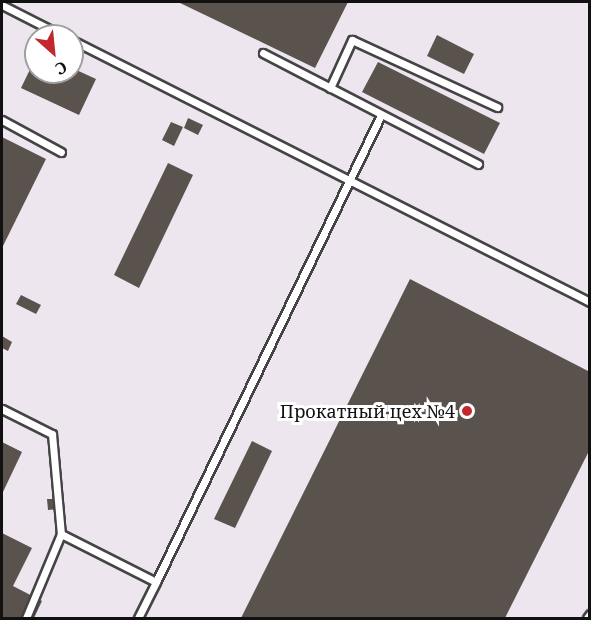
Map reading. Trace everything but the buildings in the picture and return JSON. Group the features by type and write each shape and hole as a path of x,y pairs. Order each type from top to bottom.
{"lane":[{"path":"2,5 39,24"},
{"path":"330,88 352,40 497,107"},
{"path":"84,46 349,178 590,302"},
{"path":"263,53 478,164"},
{"path":"138,618 381,115"},
{"path":"2,120 62,152"},
{"path":"2,409 52,434 61,534 26,618"},
{"path":"61,534 156,582"},
{"path":"587,618 590,614"}],"shaded area":[{"path":"2,2 589,2 589,618 2,618"}],"place":[{"name":"Прокатный цех №4","path":"467,411"}]}
